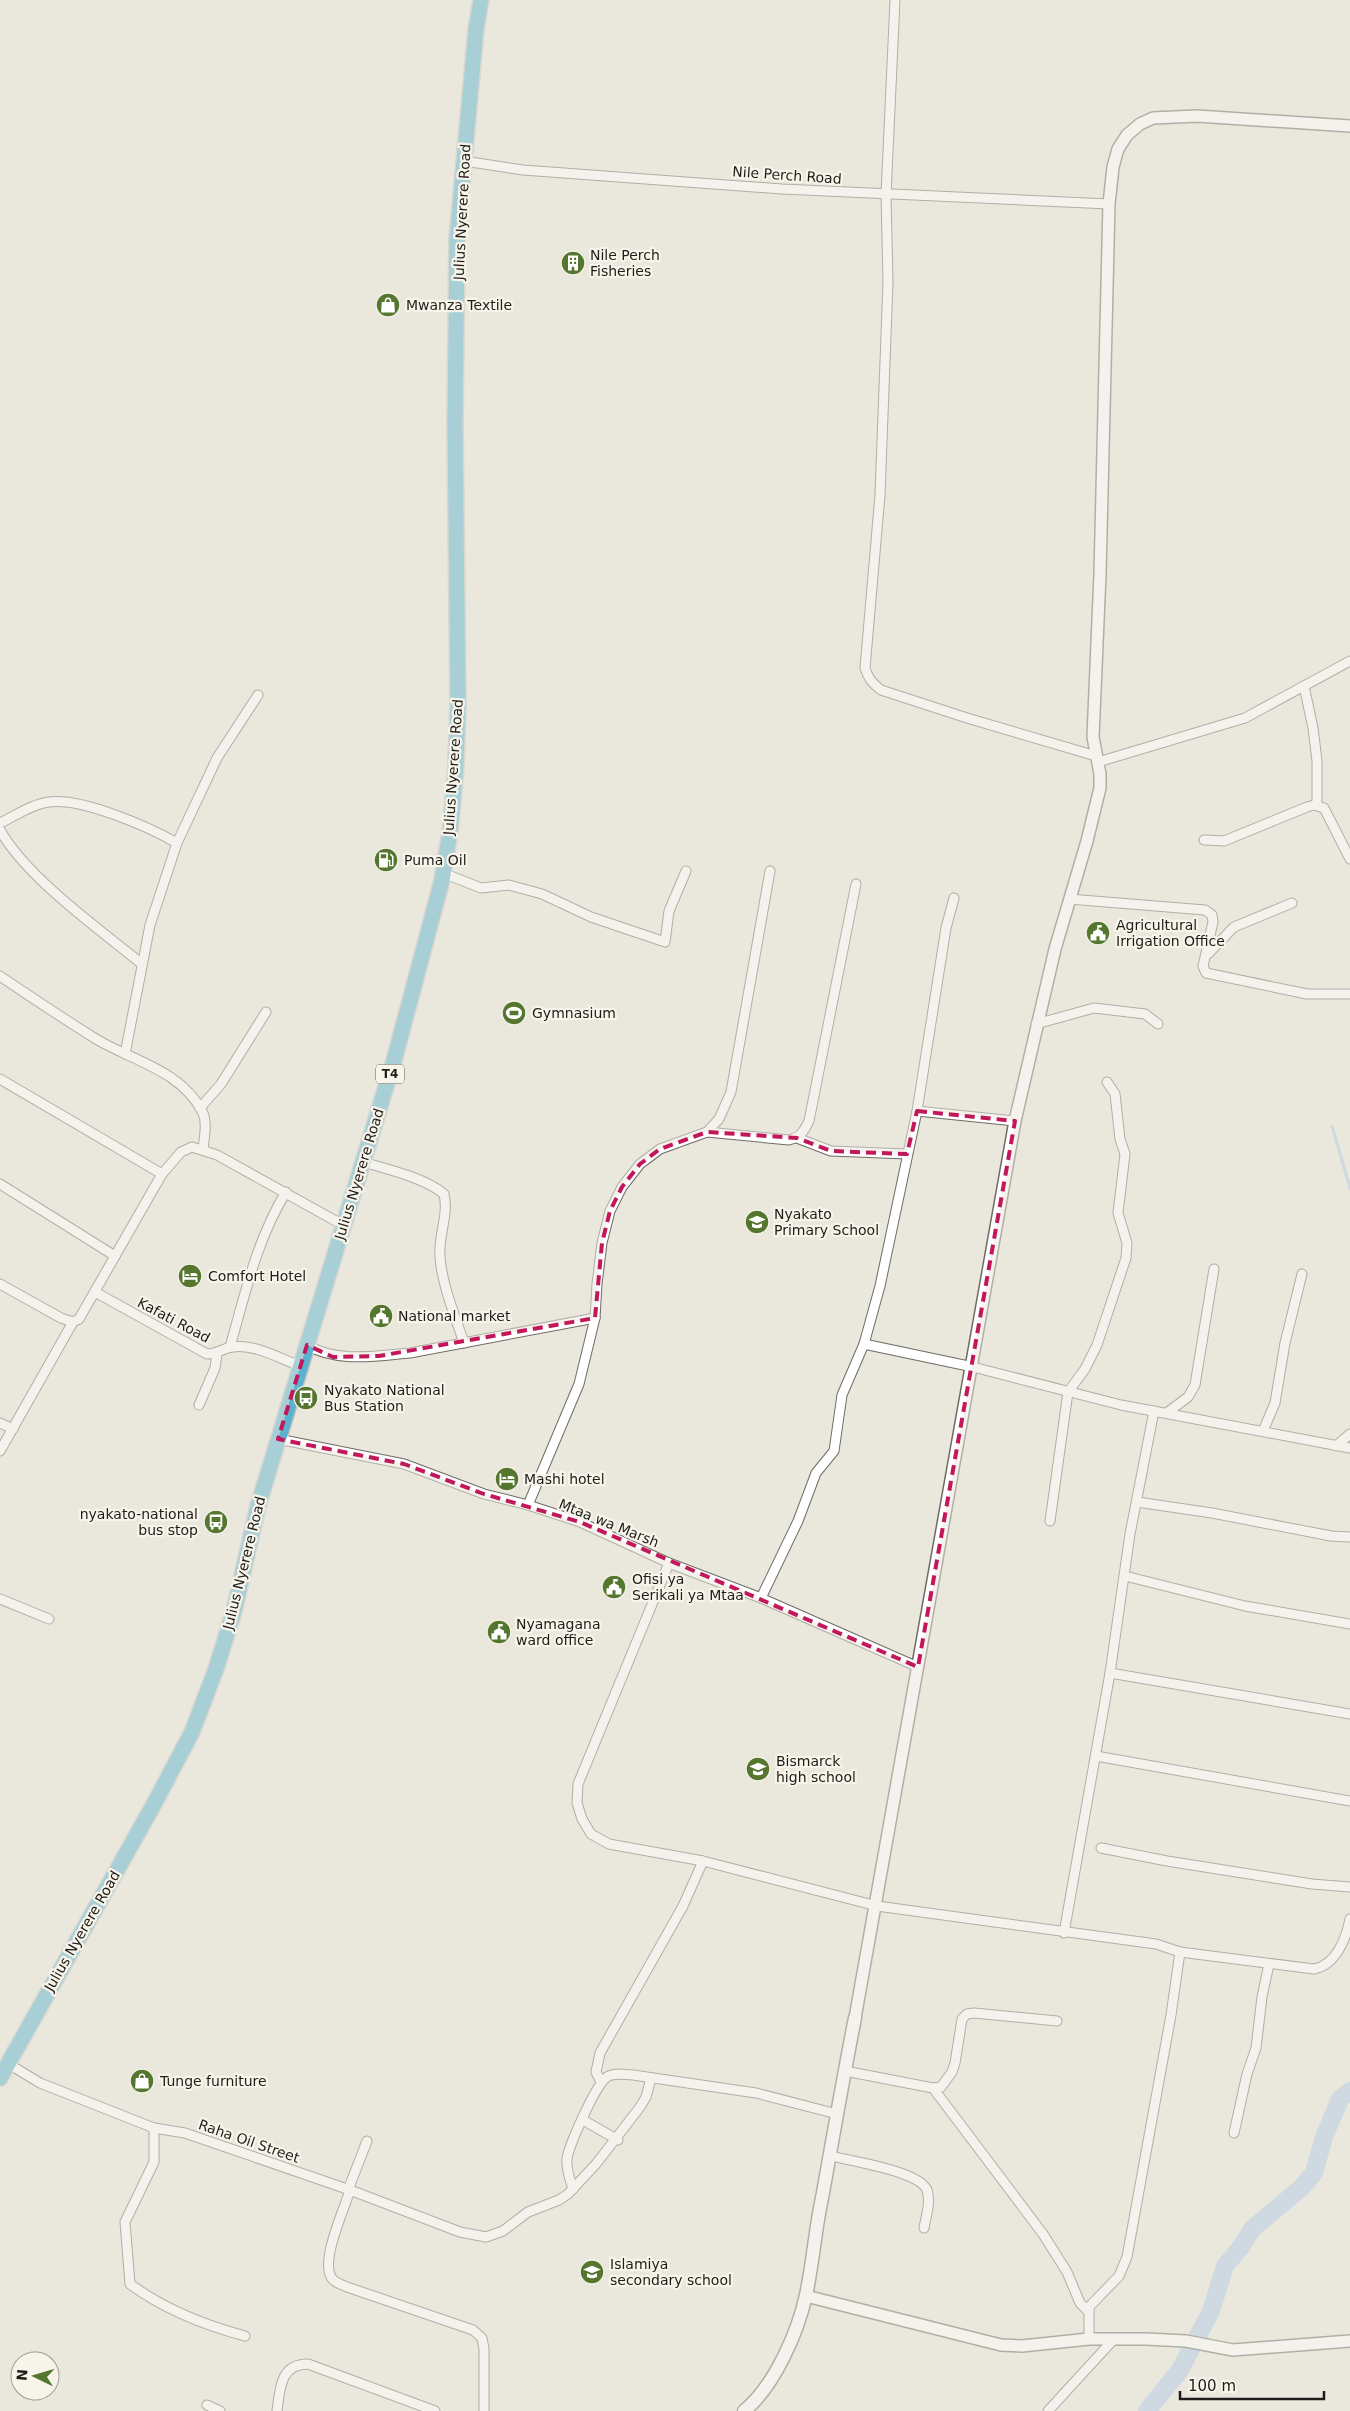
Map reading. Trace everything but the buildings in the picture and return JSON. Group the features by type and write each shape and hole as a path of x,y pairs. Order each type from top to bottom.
{"highway":[{"name":"Julius Nyerere Road","path":"0,2078 192,1732 216,1669 234,1610 258,1506 420,968 443,873 450,832 456,766 458,704 455,424 457,240 476,29 481,0"}],"main road":[{"path":"747,2410 779,2366 806,2296 855,2018"}],"street":[{"path":"895,0 886,195 888,282 880,494 865,668 871,682 880,690 1097,759 1245,718 1350,661"},
{"path":"855,2018 877,1906 1015,1121 1036,1024 1069,900 1087,842 1100,788 1093,737 1100,574 1109,204 1118,149 1127,135 1140,124 1152,118 1170,116 1350,126"},
{"name":"Nile Perch Road","path":"464,161 523,170 886,195 1109,204"},
{"path":"1304,686 1313,728 1317,805"},
{"path":"126,1054 150,925 177,843 216,758 258,695"},
{"path":"0,823 36,805 64,801 136,823 177,843"},
{"path":"1204,840 1224,841 1306,807 1317,805 1324,808 1350,859"},
{"path":"0,830 8,845 42,880 142,964"},
{"path":"707,1132 719,1119 731,1092 770,871"},
{"path":"443,873 452,874 481,888 509,885 542,894 591,918 665,942 669,911 686,872"},
{"path":"528,1505 571,1407 595,1318 602,1243 610,1212 622,1188 640,1164 660,1149 707,1132 789,1140 797,1138 804,1131 809,1121 856,884"},
{"path":"761,1598 798,1521 816,1473 834,1451 842,1395 864,1344 880,1286 916,1111 946,928 954,898"},
{"path":"1069,900 1205,910 1212,915 1213,922 1204,970 1210,975 1307,994 1350,994"},
{"path":"1208,954 1234,927 1292,903"},
{"path":"0,976 96,1039 156,1068 175,1080 190,1094 204,1117 203,1149"},
{"path":"1036,1024 1094,1008 1145,1014 1158,1024"},
{"path":"200,1108 221,1084 266,1012"},
{"path":"0,1079 162,1174"},
{"path":"1050,1522 1068,1392 1084,1369 1097,1344 1126,1258 1127,1243 1118,1213 1125,1154 1120,1139 1114,1094 1107,1082"},
{"path":"916,1111 1015,1121"},
{"path":"797,1138 831,1150 907,1154"},
{"path":"0,1450 73,1322 79,1319 95,1292 162,1174 181,1152 192,1147 203,1149 286,1192 343,1225"},
{"path":"362,1162 411,1178 438,1189 444,1194 445,1211 439,1255 442,1272 464,1343"},
{"path":"0,1184 115,1256"},
{"path":"286,1192 272,1215 263,1236 230,1347 249,1347 300,1366"},
{"path":"1168,1412 1188,1397 1195,1385 1214,1269"},
{"path":"1264,1431 1275,1404 1285,1344 1302,1274"},
{"path":"0,1284 61,1318 73,1322"},
{"name":"Kafati Road","path":"95,1292 207,1354 217,1354 230,1347"},
{"path":"307,1345 320,1353 333,1357 410,1353 595,1318"},
{"path":"864,1344 973,1367 1068,1392 1154,1411 1168,1412 1264,1431 1349,1450"},
{"path":"199,1405 215,1368 217,1354"},
{"path":"1064,1933 1154,1411"},
{"path":"0,1423 13,1429"},
{"path":"1336,1446 1350,1434"},
{"name":"Mtaa wa Marsh","path":"278,1439 404,1464 484,1494 528,1505 580,1522 669,1563 761,1598 918,1667"},
{"path":"1137,1502 1330,1536 1350,1537"},
{"path":"669,1563 585,1762 578,1784 577,1803 582,1819 591,1834 609,1844 703,1861 877,1906 1064,1933 1156,1944 1180,1952 1314,1969 1323,1968 1330,1962 1340,1946 1350,1919"},
{"path":"1125,1576 1245,1606 1350,1624"},
{"path":"0,1599 49,1619"},
{"path":"1110,1673 1350,1714"},
{"path":"1096,1756 1350,1801"},
{"path":"1101,1848 1312,1884 1350,1887"},
{"path":"601,2082 596,2072 600,2053 683,1906 703,1861"},
{"path":"1089,2339 1088,2312 1093,2302 1119,2276 1127,2256 1171,2015 1180,1952"},
{"path":"1234,2133 1247,2074 1256,2048 1268,1964"},
{"path":"845,2071 933,2088 941,2087 952,2072 962,2020 967,2014 974,2012 1057,2021"},
{"name":"Raha Oil Street","path":"7,2063 40,2083 154,2128 184,2133 349,2190 460,2232 486,2237 503,2231 528,2212 559,2200 573,2189"},
{"path":"573,2189 567,2166 567,2157 577,2128 583,2120 601,2082 612,2074 756,2093 837,2114"},
{"path":"573,2189 617,2140 646,2098 652,2078"},
{"path":"933,2088 1043,2234 1067,2272 1080,2303 1088,2312"},
{"path":"583,2120 617,2140"},
{"path":"154,2128 154,2162 125,2222 130,2284 182,2314 216,2329 245,2336"},
{"path":"367,2140 330,2251 328,2266 331,2277 336,2282 474,2330 482,2338 484,2349 484,2411"},
{"path":"830,2156 895,2172 919,2181 926,2188 929,2199 924,2228"},
{"path":"806,2296 1001,2345 1022,2346 1089,2339 1114,2339 1186,2341 1206,2346 1248,2350 1350,2341"},
{"path":"1048,2411 1114,2339"},
{"path":"277,2411 281,2383 286,2372 299,2364 308,2364 435,2411"},
{"path":"207,2405 220,2411"}],"highlighted area":[{"path":"917,1111 1015,1121 918,1667 580,1522 484,1494 404,1464 278,1439 307,1345 333,1357 379,1356 595,1318 602,1243 610,1211 622,1187 640,1164 660,1149 707,1132 797,1138 831,1151 907,1154"}],"waterway":[{"path":"1332,1126 1350,1188"},
{"path":"1147,2411 1180,2370 1211,2311 1225,2266 1241,2247 1252,2229 1301,2188 1314,2173 1324,2137 1340,2099 1350,2091"}],"place":[{"name":"Nile Perch Fisheries","path":"573,263"},
{"name":"Mwanza Textile","path":"388,305"},
{"name":"Puma Oil","path":"386,860"},
{"name":"Agricultural Irrigation Office","path":"1098,933"},
{"name":"Gymnasium","path":"514,1013"},
{"name":"Nyakato Primary School","path":"757,1222"},
{"name":"Comfort Hotel","path":"190,1276"},
{"name":"National market","path":"381,1316"},
{"name":"Nyakato National Bus Station","path":"306,1398"},
{"name":"Mashi hotel","path":"507,1479"},
{"name":"nyakato-national bus stop","path":"216,1522"},
{"name":"Ofisi ya Serikali ya Mtaa","path":"614,1587"},
{"name":"Nyamagana ward office","path":"499,1632"},
{"name":"Bismarck high school","path":"758,1769"},
{"name":"Tunge furniture","path":"142,2081"},
{"name":"Islamiya secondary school","path":"592,2272"}]}
